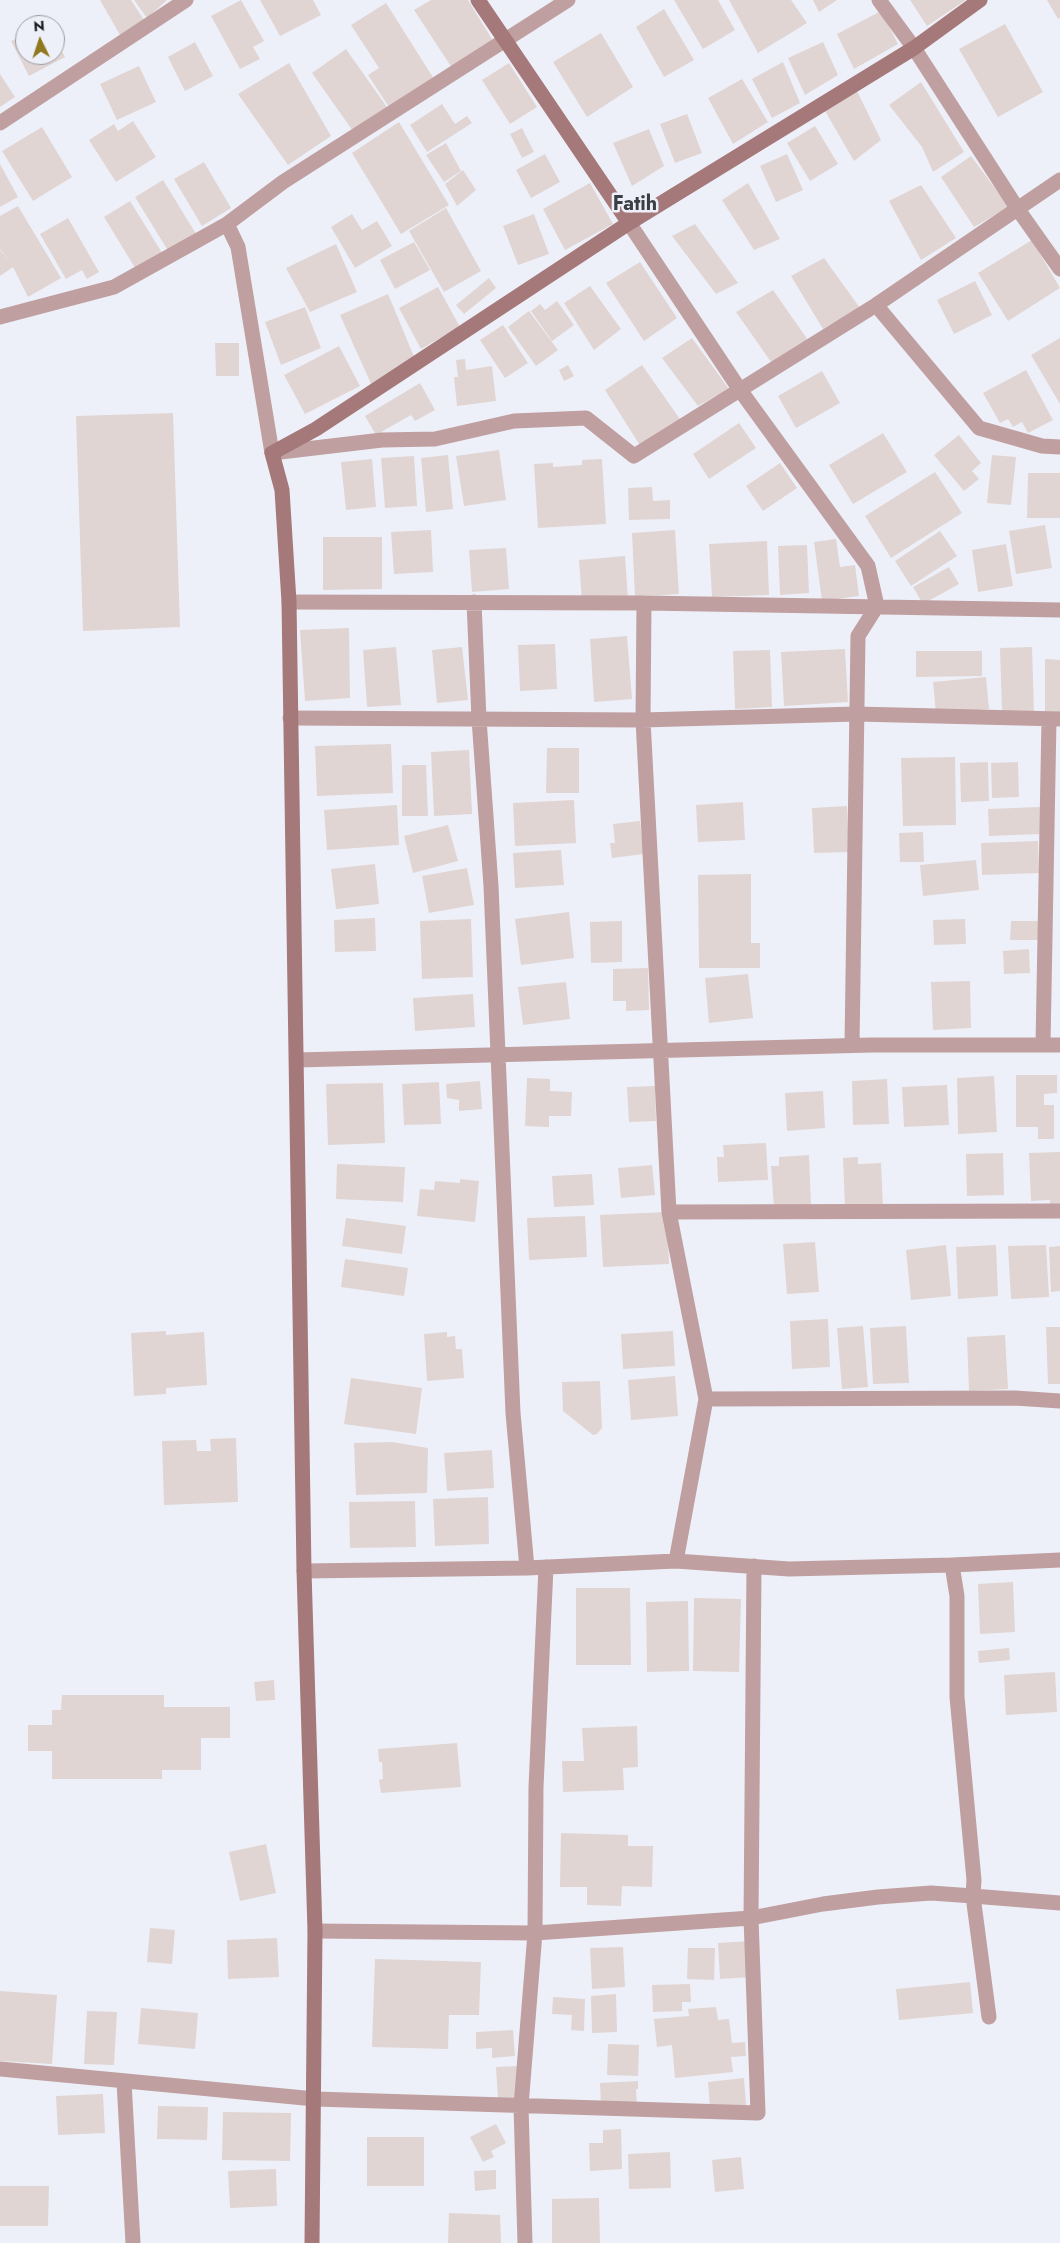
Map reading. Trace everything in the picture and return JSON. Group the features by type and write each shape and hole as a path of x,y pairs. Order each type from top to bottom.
{"street":[{"path":"0,123 186,0"},
{"path":"478,0 506,38 740,390 868,566 877,606 858,636 852,1045"},
{"path":"0,317 114,287 227,224 283,182 568,0"},
{"path":"878,0 914,48 1017,208 1060,268"},
{"path":"272,453 316,429 629,223 914,48 980,0"},
{"path":"272,453 382,440 435,439 514,421 586,418 634,456 876,305 1060,180"},
{"path":"227,224 238,247 272,453 282,490 289,602 304,1571 315,1931 315,2099 312,2243"},
{"path":"876,305 979,428 1042,446 1060,447"},
{"path":"289,602 644,603 1060,610"},
{"path":"474,602 479,719 491,886 513,1413 527,1568"},
{"path":"644,603 643,720 669,1212 706,1399 676,1561"},
{"path":"290,718 643,720 856,714 1054,719 1043,1045"},
{"path":"297,1060 852,1045 1060,1045"},
{"path":"669,1212 1060,1211"},
{"path":"706,1399 1016,1398 1060,1401"},
{"path":"304,1571 527,1568 676,1561 789,1569 1060,1560"},
{"path":"952,1565 957,1596 957,1696 971,1842 973,1896 989,2017"},
{"path":"0,2069 315,2099 758,2113 751,1918 754,1566"},
{"path":"525,2243 521,2106 535,1933 536,1787 546,1567"},
{"path":"315,1931 535,1933 751,1918 823,1904 931,1893 1060,1903"},
{"path":"124,2082 133,2243"}],"building":[{"path":"100,0 131,0 144,20 120,35"},
{"path":"134,0 167,0 147,18"},
{"path":"241,0 264,41 253,47 260,59 240,69 211,16"},
{"path":"260,0 313,0 321,15 280,36"},
{"path":"431,0 468,0 495,44 454,71 414,10"},
{"path":"674,0 718,0 735,30 703,49"},
{"path":"729,0 791,0 807,23 758,53"},
{"path":"813,0 837,0 819,12"},
{"path":"910,0 966,0 927,26"},
{"path":"1047,0 1060,0 1060,18 1058,19"},
{"path":"386,3 434,79 389,107 368,75 379,68 351,25"},
{"path":"664,9 694,60 664,77 636,27"},
{"path":"881,11 898,44 854,69 837,34"},
{"path":"1005,24 1043,92 998,117 959,49"},
{"path":"601,33 633,87 587,117 553,62"},
{"path":"15,39 15,49 11,41"},
{"path":"195,42 213,76 185,91 168,57"},
{"path":"823,42 838,75 805,95 788,58"},
{"path":"346,49 389,110 355,134 312,73"},
{"path":"783,62 800,103 772,118 752,79"},
{"path":"289,63 331,136 288,165 238,94"},
{"path":"509,63 537,107 510,124 482,80"},
{"path":"23,65 50,65 29,76"},
{"path":"139,66 156,102 117,120 100,84"},
{"path":"0,74 15,97 0,107"},
{"path":"742,79 768,122 733,144 708,98"},
{"path":"921,82 964,152 933,172 922,147 889,105"},
{"path":"856,89 881,140 854,161 825,111"},
{"path":"442,104 455,124 467,116 472,123 427,152 410,125"},
{"path":"687,114 702,153 675,163 660,124"},
{"path":"133,121 156,157 116,182 89,140 114,124 118,131"},
{"path":"399,122 449,205 401,234 352,153"},
{"path":"815,126 838,164 810,181 787,143"},
{"path":"42,127 72,177 33,201 2,151"},
{"path":"522,128 534,152 522,158 510,134"},
{"path":"649,129 664,166 632,186 613,143"},
{"path":"446,143 461,171 444,182 426,155"},
{"path":"545,154 560,182 531,198 516,170"},
{"path":"787,154 803,190 776,202 760,166"},
{"path":"971,156 1009,207 974,227 941,177"},
{"path":"204,162 231,208 202,226 174,179"},
{"path":"0,164 18,197 0,207"},
{"path":"463,170 476,190 457,206 445,184"},
{"path":"163,180 198,237 170,254 135,197"},
{"path":"590,183 613,224 565,250 543,209"},
{"path":"748,183 780,239 754,250 722,200"},
{"path":"921,185 956,238 921,260 889,201"},
{"path":"130,201 164,256 137,271 104,217"},
{"path":"18,206 61,278 28,297 13,267 0,276 0,250 9,261 0,249 0,216"},
{"path":"446,208 481,271 444,292 409,231"},
{"path":"352,214 362,230 377,221 392,246 355,268 331,227"},
{"path":"534,214 549,254 518,265 503,226"},
{"path":"68,218 99,272 87,279 82,270 66,279 40,234"},
{"path":"695,224 738,283 716,294 672,236"},
{"path":"1032,240 1060,288 1008,321 978,273"},
{"path":"414,242 430,270 395,289 380,260"},
{"path":"336,244 357,292 310,312 286,268"},
{"path":"824,258 860,308 823,329 791,276"},
{"path":"640,262 677,318 644,341 606,283"},
{"path":"489,278 496,288 464,314 456,305"},
{"path":"975,281 992,315 954,334 937,300"},
{"path":"590,286 621,329 594,350 564,303"},
{"path":"438,287 460,327 421,349 399,308"},
{"path":"773,290 808,340 771,362 736,312"},
{"path":"388,294 415,359 372,386 340,315"},
{"path":"557,301 574,325 552,341 531,311 540,304 545,310"},
{"path":"305,307 321,348 281,365 265,322"},
{"path":"529,311 558,350 536,366 508,327"},
{"path":"503,325 528,363 505,378 480,340"},
{"path":"692,338 729,389 698,406 662,358"},
{"path":"1060,338 1060,404 1031,355"},
{"path":"215,343 239,343 239,376 216,376"},
{"path":"339,346 360,386 305,414 284,375"},
{"path":"465,359 466,370 492,366 496,401 457,406 454,377 458,377 456,360"},
{"path":"568,365 574,376 564,381 559,370"},
{"path":"642,365 682,422 641,447 605,390"},
{"path":"1026,370 1053,420 1028,433 1022,422 1013,427 1008,419 1000,423 983,393"},
{"path":"822,371 840,403 796,428 778,396"},
{"path":"420,383 435,410 415,421 411,415 376,435 365,416"},
{"path":"173,413 180,627 83,631 76,416"},
{"path":"739,423 756,448 709,479 693,454"},
{"path":"883,433 907,472 853,504 829,465"},
{"path":"959,435 981,463 972,471 979,479 964,491 934,455"},
{"path":"499,450 506,500 464,506 456,456"},
{"path":"448,455 453,509 426,512 421,458"},
{"path":"992,455 1016,457 1011,505 987,503"},
{"path":"414,456 417,506 385,508 381,458"},
{"path":"372,459 376,507 346,510 341,462"},
{"path":"602,459 606,524 538,528 534,464 553,463 553,467 582,465 582,460"},
{"path":"780,463 797,488 763,511 746,486"},
{"path":"935,472 962,513 891,558 865,516"},
{"path":"1028,473 1060,473 1060,518 1027,518"},
{"path":"652,487 653,501 670,500 670,519 629,520 628,488"},
{"path":"1045,525 1052,568 1016,574 1009,531"},
{"path":"431,530 433,572 394,574 391,532"},
{"path":"675,530 679,594 635,597 632,533"},
{"path":"940,531 957,556 911,586 895,561"},
{"path":"323,537 382,537 382,589 323,590"},
{"path":"836,539 840,567 855,565 859,596 822,601 814,542"},
{"path":"767,541 769,595 712,597 709,544"},
{"path":"1006,544 1013,586 978,592 972,550"},
{"path":"807,545 809,593 780,595 778,546"},
{"path":"506,548 509,589 472,592 469,550"},
{"path":"625,556 628,599 582,602 579,560"},
{"path":"949,567 959,584 923,604 913,587"},
{"path":"349,628 350,698 305,701 300,630"},
{"path":"627,636 632,699 594,702 590,639"},
{"path":"555,644 557,689 520,691 518,645"},
{"path":"396,647 401,705 367,707 363,650"},
{"path":"462,647 468,700 437,703 432,650"},
{"path":"1032,647 1034,714 1002,714 1000,648"},
{"path":"845,649 848,702 784,706 781,652"},
{"path":"770,650 772,707 735,709 733,651"},
{"path":"916,651 982,651 982,676 916,677"},
{"path":"1045,659 1060,660 1060,713 1045,713"},
{"path":"986,677 989,709 936,714 933,682"},
{"path":"391,744 393,793 317,796 315,746"},
{"path":"547,748 579,748 579,793 546,793"},
{"path":"469,750 472,814 434,816 431,752"},
{"path":"955,757 956,825 903,826 901,758"},
{"path":"988,762 989,801 961,802 960,763"},
{"path":"1018,762 1019,797 992,798 991,763"},
{"path":"402,765 426,765 428,816 402,816"},
{"path":"574,800 576,843 515,846 513,803"},
{"path":"743,802 745,840 698,842 696,805"},
{"path":"397,805 399,845 327,850 324,810"},
{"path":"847,806 849,852 814,853 812,808"},
{"path":"1040,807 1041,834 989,836 988,809"},
{"path":"640,821 644,854 612,858 610,843 615,843 613,824"},
{"path":"448,825 458,861 413,873 404,836"},
{"path":"923,832 924,862 900,862 899,833"},
{"path":"1038,841 1039,873 982,875 981,843"},
{"path":"561,850 564,885 515,888 513,853"},
{"path":"976,860 979,890 923,896 920,865"},
{"path":"375,864 379,904 336,909 331,869"},
{"path":"467,868 474,905 429,913 422,876"},
{"path":"751,874 751,943 760,943 760,968 699,968 698,875"},
{"path":"569,912 574,958 521,965 515,919"},
{"path":"375,918 376,951 335,952 334,920"},
{"path":"471,919 473,977 422,979 420,921"},
{"path":"965,919 966,944 934,945 933,920"},
{"path":"622,921 622,962 591,963 590,922"},
{"path":"1011,921 1040,921 1040,940 1010,940"},
{"path":"1029,949 1030,973 1004,974 1003,951"},
{"path":"648,968 649,1010 626,1011 626,1001 613,1001 613,969"},
{"path":"748,974 753,1018 709,1023 705,978"},
{"path":"970,981 971,1028 933,1030 931,982"},
{"path":"566,982 570,1019 523,1025 518,987"},
{"path":"473,994 475,1027 415,1031 413,998"},
{"path":"1016,1075 1057,1075 1057,1093 1044,1094 1044,1105 1054,1105 1054,1139 1038,1139 1038,1127 1016,1127"},
{"path":"994,1076 997,1132 958,1134 957,1078"},
{"path":"527,1078 550,1079 550,1091 572,1092 571,1116 549,1116 549,1127 525,1126"},
{"path":"887,1079 889,1124 853,1125 852,1081"},
{"path":"480,1081 482,1109 459,1111 459,1100 447,1098 446,1084"},
{"path":"439,1082 441,1124 404,1125 402,1084"},
{"path":"383,1083 385,1143 328,1145 326,1084"},
{"path":"947,1085 949,1125 904,1127 902,1087"},
{"path":"655,1086 656,1121 629,1122 627,1087"},
{"path":"823,1091 825,1128 787,1131 785,1093"},
{"path":"766,1143 768,1180 718,1182 717,1157 724,1157 723,1145"},
{"path":"1060,1152 1060,1206 1050,1206 1050,1200 1031,1201 1029,1153"},
{"path":"1003,1153 1004,1195 967,1196 966,1154"},
{"path":"809,1155 811,1206 774,1208 771,1166 779,1166 779,1157"},
{"path":"858,1157 858,1164 881,1163 883,1207 845,1208 843,1158"},
{"path":"337,1164 405,1167 403,1202 336,1199"},
{"path":"652,1165 655,1195 621,1198 618,1168"},
{"path":"592,1174 594,1205 554,1207 552,1176"},
{"path":"460,1179 479,1181 475,1222 417,1216 420,1189 434,1190 435,1181 460,1183"},
{"path":"667,1212 669,1264 603,1267 600,1215"},
{"path":"585,1216 587,1257 529,1260 527,1218"},
{"path":"346,1218 406,1226 402,1254 342,1246"},
{"path":"815,1242 819,1292 787,1294 783,1244"},
{"path":"946,1245 951,1296 911,1300 906,1250"},
{"path":"996,1245 998,1296 958,1299 956,1247"},
{"path":"1046,1245 1049,1297 1011,1299 1008,1246"},
{"path":"1060,1246 1060,1291 1051,1292 1049,1247"},
{"path":"345,1259 408,1268 404,1296 341,1287"},
{"path":"828,1319 830,1367 792,1369 790,1321"},
{"path":"863,1326 868,1387 842,1389 837,1328"},
{"path":"906,1326 909,1383 873,1384 870,1328"},
{"path":"1046,1327 1060,1327 1060,1384 1048,1384"},
{"path":"166,1331 166,1335 204,1332 207,1385 166,1388 166,1394 134,1396 131,1333"},
{"path":"673,1331 675,1366 623,1369 621,1334"},
{"path":"447,1332 447,1337 455,1336 456,1349 462,1349 464,1378 427,1381 424,1334"},
{"path":"1005,1335 1008,1389 969,1391 967,1337"},
{"path":"675,1376 678,1416 631,1420 628,1380"},
{"path":"351,1378 422,1388 416,1434 344,1424"},
{"path":"600,1381 602,1428 597,1434 593,1435 563,1411 562,1382"},
{"path":"236,1438 238,1502 164,1505 162,1441 196,1440 197,1451 211,1451 210,1439"},
{"path":"392,1442 428,1448 427,1493 356,1495 354,1443"},
{"path":"492,1450 494,1488 447,1491 444,1453"},
{"path":"488,1497 489,1544 435,1546 433,1499"},
{"path":"415,1501 416,1547 350,1548 349,1502"},
{"path":"1013,1582 1015,1632 980,1634 978,1584"},
{"path":"576,1588 630,1588 631,1665 576,1665"},
{"path":"694,1598 741,1599 739,1672 693,1671"},
{"path":"688,1601 689,1671 647,1672 646,1602"},
{"path":"1009,1648 1010,1660 979,1663 978,1651"},
{"path":"1055,1672 1057,1712 1006,1715 1004,1675"},
{"path":"274,1680 275,1700 256,1701 254,1682"},
{"path":"62,1695 164,1695 164,1707 230,1707 230,1738 201,1738 201,1770 162,1770 162,1779 52,1779 52,1751 28,1751 28,1725 52,1725 52,1710 61,1710"},
{"path":"637,1726 638,1767 623,1768 624,1790 563,1792 562,1761 584,1761 582,1728"},
{"path":"457,1743 461,1787 381,1793 379,1780 383,1779 382,1762 379,1762 378,1749"},
{"path":"561,1833 628,1835 628,1846 653,1846 652,1887 622,1886 621,1906 587,1905 587,1887 560,1887"},
{"path":"266,1844 276,1893 240,1901 229,1852"},
{"path":"150,1928 175,1930 172,1964 147,1962"},
{"path":"277,1938 279,1977 228,1979 227,1940"},
{"path":"750,1941 751,1977 720,1979 718,1943"},
{"path":"623,1947 625,1987 592,1989 590,1948"},
{"path":"688,1948 715,1948 714,1980 687,1979"},
{"path":"375,1959 481,1962 479,2015 449,2015 448,2049 372,2047"},
{"path":"970,1982 973,2013 899,2020 896,1989"},
{"path":"690,1984 691,2002 682,2002 682,2011 653,2012 652,1985"},
{"path":"0,1991 57,1995 52,2064 0,2061"},
{"path":"616,1994 617,2032 592,2033 591,1996"},
{"path":"553,1997 585,1999 584,2031 571,2030 572,2015 552,2014"},
{"path":"716,2007 718,2020 729,2019 732,2043 745,2042 746,2056 731,2057 733,2072 675,2078 672,2045 657,2047 654,2019 689,2016 688,2009"},
{"path":"141,2008 198,2013 195,2049 138,2044"},
{"path":"87,2011 117,2012 114,2065 84,2064"},
{"path":"513,2030 515,2056 492,2058 492,2048 476,2049 476,2032"},
{"path":"608,2044 639,2045 638,2076 607,2075"},
{"path":"519,2066 520,2099 498,2100 496,2067"},
{"path":"744,2078 746,2105 710,2108 708,2082"},
{"path":"638,2081 638,2089 636,2089 637,2106 601,2107 600,2083"},
{"path":"103,2094 105,2133 58,2135 56,2096"},
{"path":"158,2106 208,2107 207,2140 157,2139"},
{"path":"223,2112 291,2113 290,2161 222,2160"},
{"path":"496,2124 506,2143 491,2151 494,2157 483,2162 470,2137"},
{"path":"621,2129 622,2169 590,2171 589,2143 603,2143 603,2130"},
{"path":"367,2137 424,2137 424,2186 367,2186"},
{"path":"670,2152 671,2188 629,2189 628,2154"},
{"path":"741,2157 744,2189 715,2192 712,2160"},
{"path":"276,2169 277,2206 230,2208 228,2171"},
{"path":"496,2170 496,2189 475,2191 474,2171"},
{"path":"0,2186 49,2186 48,2226 0,2226"},
{"path":"599,2198 600,2243 552,2243 552,2199"},
{"path":"449,2213 500,2215 501,2243 448,2243"}],"district":[{"name":"Fatih","path":"635,205"}]}
